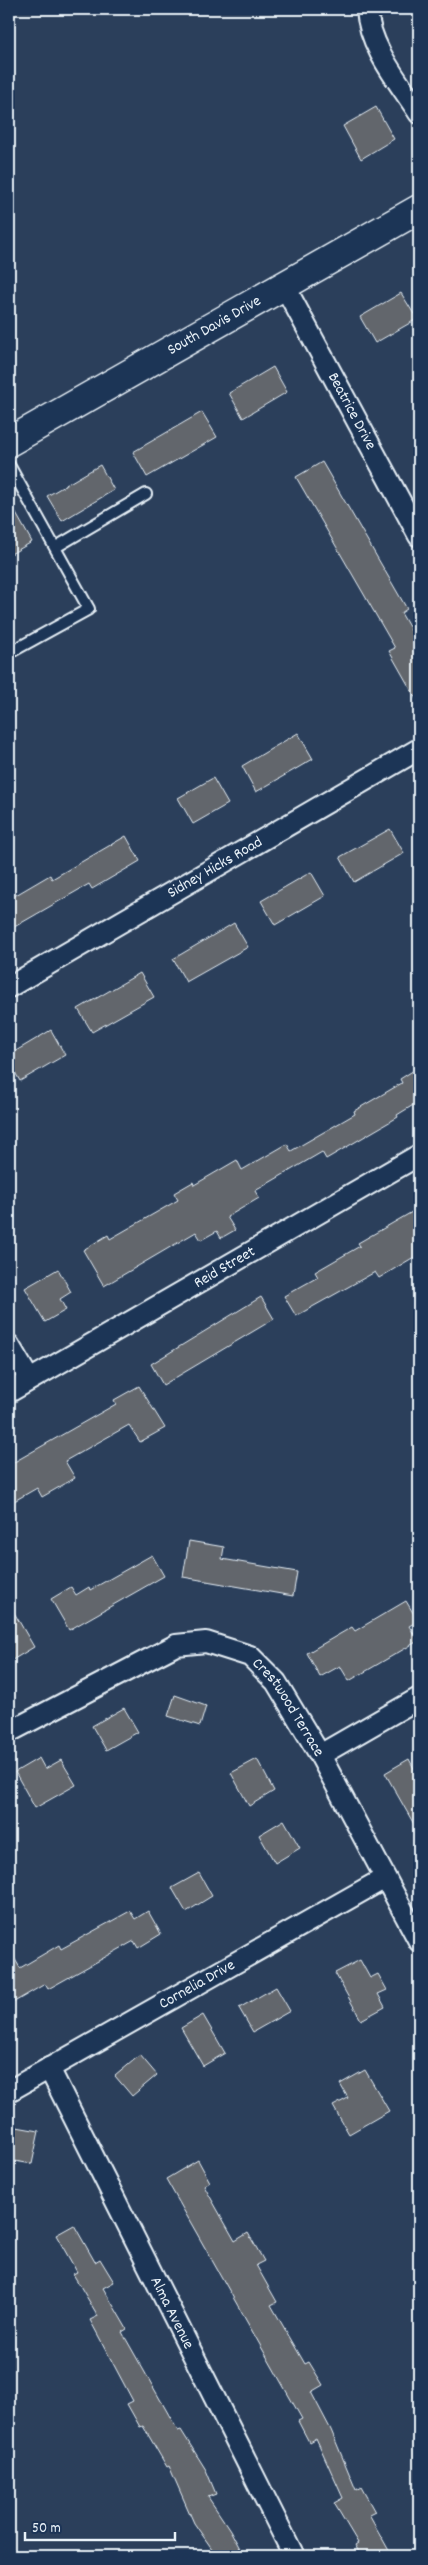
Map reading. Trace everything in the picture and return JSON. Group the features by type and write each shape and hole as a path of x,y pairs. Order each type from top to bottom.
{"street":[{"path":"367,9 375,38 386,62 419,113"},
{"name":"South Davis Drive","path":"9,442 419,209"},
{"name":"Beatrice Drive","path":"285,286 419,536"},
{"name":"Sidney Hicks Road","path":"9,987 419,749"},
{"name":"Reid Street","path":"9,1392 419,1155"},
{"path":"9,1344 29,1379"},
{"name":"Crestwood Terrace","path":"9,1732 176,1645 206,1642 250,1656 276,1682 320,1755 419,1941"},
{"path":"320,1755 419,1698"},
{"name":"Cornelia Drive","path":"9,2091 385,1878"},
{"name":"Alma Avenue","path":"48,2068 294,2556"}],"lane":[{"path":"9,465 89,609 9,653"},
{"path":"56,547 146,494"}],"building":[{"path":"376,107 394,139 361,159 343,126"},
{"path":"401,293 417,319 375,343 360,317"},
{"path":"273,367 287,392 243,418 229,393"},
{"path":"202,412 217,437 147,477 133,452"},
{"path":"322,462 407,609 401,613 419,644 419,704 389,651 395,648 296,477"},
{"path":"100,465 114,490 62,521 47,496"},
{"path":"9,501 32,542 9,555"},
{"path":"298,733 313,759 256,792 242,766"},
{"path":"213,778 228,804 193,824 178,798"},
{"path":"390,829 404,853 354,882 340,857"},
{"path":"126,836 140,861 92,889 89,884 9,930 9,899 50,875 52,879"},
{"path":"311,872 325,896 275,925 261,901"},
{"path":"234,923 248,947 186,982 173,959"},
{"path":"140,973 154,997 92,1032 78,1009"},
{"path":"51,1030 65,1055 20,1081 9,1062 9,1055"},
{"path":"419,1067 419,1112 415,1104 397,1115 398,1117 326,1159 322,1152 255,1191 259,1198 227,1217 235,1230 221,1238 217,1231 201,1240 196,1232 104,1286 83,1250 108,1235 110,1239 178,1200 174,1193 193,1182 194,1185 237,1160 242,1170 287,1144 291,1151 355,1114 354,1111 402,1083 400,1079"},
{"path":"419,1208 419,1254 379,1278 375,1272 296,1316 284,1296 318,1277 315,1272 360,1246 358,1243"},
{"path":"58,1269 71,1292 60,1299 66,1310 45,1322 25,1288"},
{"path":"261,1297 274,1319 163,1385 151,1364"},
{"path":"139,1386 165,1428 140,1442 129,1425 65,1461 75,1478 42,1497 37,1488 9,1504 9,1465 116,1404 114,1400"},
{"path":"189,1541 224,1547 222,1559 297,1572 293,1596 183,1577"},
{"path":"152,1555 164,1576 69,1630 51,1599 71,1587 76,1595 89,1587 90,1590"},
{"path":"406,1601 418,1621 409,1626 418,1641 349,1681 340,1666 320,1677 307,1653 352,1627 355,1631"},
{"path":"9,1604 34,1647 9,1662"},
{"path":"175,1695 206,1706 200,1726 168,1716"},
{"path":"124,1708 138,1732 106,1750 92,1726"},
{"path":"39,1758 45,1769 61,1760 76,1785 35,1808 15,1772"},
{"path":"257,1759 274,1791 249,1806 231,1773"},
{"path":"409,1759 419,1778 419,1833 385,1773"},
{"path":"284,1820 300,1848 275,1863 259,1835"},
{"path":"199,1873 212,1896 186,1912 172,1888"},
{"path":"130,1911 135,1919 148,1911 161,1934 138,1948 134,1941 48,1989 45,1984 9,2005 9,1949 20,1968 59,1945 61,1949"},
{"path":"360,1960 370,1978 378,1974 387,1990 378,1994 385,2007 361,2020 335,1973"},
{"path":"276,1987 290,2011 253,2032 239,2008"},
{"path":"203,2015 225,2053 203,2066 181,2028"},
{"path":"140,2055 157,2075 132,2096 115,2076"},
{"path":"365,2070 389,2111 349,2134 333,2106 348,2098 340,2084"},
{"path":"11,2126 39,2131 32,2164 9,2160"},
{"path":"198,2160 210,2182 204,2186 235,2241 248,2233 264,2261 256,2265 277,2302 271,2305 305,2364 309,2362 323,2385 311,2392 331,2430 356,2490 361,2487 375,2512 369,2515 392,2556 361,2556 355,2545 358,2543 334,2503 343,2498 316,2438 309,2442 298,2421 302,2419 166,2179"},
{"path":"74,2225 95,2262 100,2259 114,2282 103,2288 127,2329 122,2332 178,2431 181,2430 206,2470 216,2494 208,2497 230,2530 244,2556 217,2556 194,2523 169,2466 167,2467 143,2426 140,2427 127,2404 133,2401 90,2320 98,2316 73,2274 77,2272 56,2235"}]}
